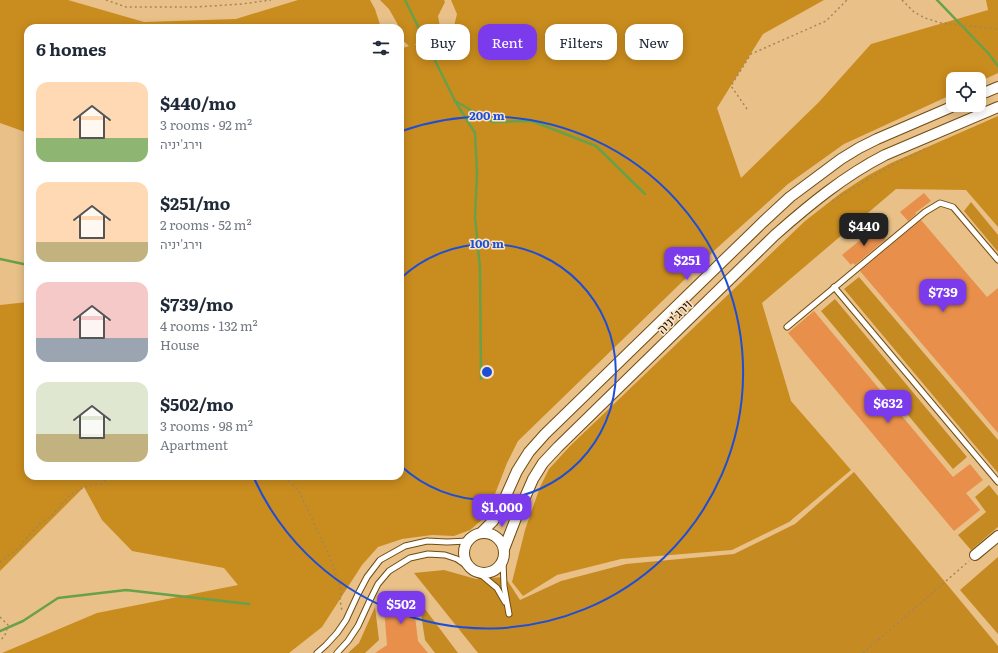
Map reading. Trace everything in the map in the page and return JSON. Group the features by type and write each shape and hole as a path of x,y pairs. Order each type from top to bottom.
{"street":[{"path":"986,92 998,87"},
{"name":"וירג'יניה","path":"504,549 533,480 543,463 775,235 802,211 868,164 998,107"},
{"name":"וירג'יניה","path":"481,533 493,521 517,471 529,452 545,434 790,197 859,148 946,109"},
{"path":"481,533 488,533 498,538 504,549 503,561 500,566 490,572 480,573 470,568 464,558 465,546 468,541 476,534 481,533"},
{"path":"975,555 998,536"}],"lane":[{"path":"787,327 925,212 940,203 953,207 998,260"},
{"path":"834,287 998,482"},
{"path":"317,653 337,633 346,620 367,577 380,560 405,546 428,541 468,541"},
{"path":"337,653 348,641 358,626 378,584 389,570 410,558 428,554 457,559 470,568"},
{"path":"503,561 504,586 509,614"},
{"path":"480,573 498,588 507,606"}],"path":[{"path":"106,0 126,7 196,7 242,4 271,0"},
{"path":"747,109 731,86 750,54 826,21 847,0"},
{"path":"902,0 914,12 925,18 941,23 998,29"},
{"path":"830,202 892,165 927,148"},
{"path":"0,562 17,549 41,522 50,517 71,494 84,487 104,483 105,480"},
{"path":"288,480 298,491 331,560 341,590 341,610 346,620"},
{"path":"863,653 975,555"},
{"path":"0,617 8,625 5,635 0,640"}],"shaded area":[{"path":"0,0 68,0 144,22 236,19 298,0 370,0 375,9 380,24 24,24 24,132 0,123"},
{"path":"380,0 444,0 445,2 438,16 439,24 416,24 416,44 414,45 416,44 416,60 470,60 470,24 454,24 457,14 451,0 824,0 763,34 717,108 741,178 819,102 871,44 988,10 986,0 998,0 998,73 986,79 986,72 946,72 946,97 844,144 788,184 717,248 518,441 484,518 470,530 454,536 432,535 402,539 378,547 362,565 322,627 289,653 2,653 97,613 238,585 224,568 132,551 102,520 84,487 0,571 0,305 24,302 24,480 404,480 404,48 409,46 404,42 404,24 397,24 389,9"},
{"path":"998,116 998,227 966,190 896,189 762,303 791,401 851,470 789,522 732,550 621,559 557,575 523,596 512,582 525,530 540,487 549,469 570,446 805,221 841,193 867,176 891,163"},
{"path":"971,202 998,235 998,252 964,211"},
{"path":"859,277 998,440 998,473 844,289"},
{"path":"835,299 967,457 953,469 821,311"},
{"path":"854,472 998,646 998,653 478,653 414,573 444,570 476,579 505,577 520,600 561,581 626,564 734,554 795,524"},
{"path":"989,485 998,496 998,527 971,550 958,535 986,512 975,497"},
{"path":"998,557 998,634 960,590"},
{"path":"419,601 458,653 435,653 425,640"},
{"path":"375,607 379,640 365,653 348,653 359,643"}],"building":[{"path":"924,193 931,201 915,213 916,214 908,221 900,212"},
{"path":"921,220 987,297 998,288 998,433 860,271"},
{"path":"876,227 886,239 855,265 853,263 851,265 842,255"},
{"path":"814,311 953,477 970,464 983,480 966,493 980,510 954,531 788,333"},
{"path":"412,591 418,641 428,653 375,653 387,645 383,596"}],"waterway":[{"path":"405,0 455,101 475,133 477,173 475,217 480,268 481,379"},
{"path":"937,0 989,54 998,66"},
{"path":"455,101 492,122 532,121 596,146 645,194"},
{"path":"0,259 24,264"},
{"path":"0,631 23,621 58,598 126,590 249,604"}]}
